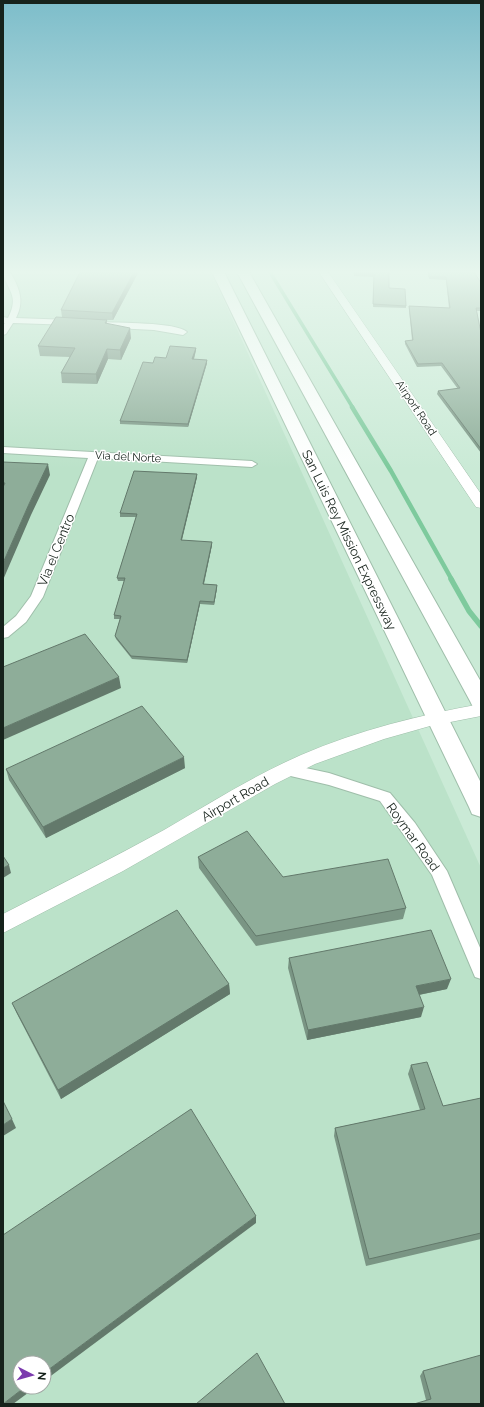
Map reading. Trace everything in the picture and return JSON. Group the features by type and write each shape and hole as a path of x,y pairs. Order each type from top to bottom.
{"highway":[{"name":"San Luis Rey Mission Expressway","path":"250,338 481,807"},
{"path":"279,338 481,701"}],"street":[{"name":"Airport Road","path":"368,338 481,504"},
{"name":"Via del Norte","path":"3,450 252,464"},
{"name":"Via el Centro","path":"3,634 21,619 37,597 94,455"},
{"name":"Airport Road","path":"3,924 153,846 230,802 251,788 287,770 363,738 437,717 481,710"},
{"name":"Roymar Road","path":"287,770 329,779 385,797 409,828 439,872 481,971"}],"shaded area":[{"path":"3,338 241,338 481,868 481,1404 3,1404"}],"building":[{"path":"43,338 126,338 120,350 107,349 96,374 61,373 75,348 38,346"},
{"path":"413,338 481,338 481,449 438,391 460,388 442,363 418,364 405,341 413,340"},
{"path":"170,346 196,348 192,359 207,360 188,424 120,421 143,362 153,363 155,357 166,358"},
{"path":"3,462 48,464 3,563 3,487 5,483 3,483"},
{"path":"134,471 197,474 181,540 212,542 203,584 217,585 214,602 200,601 187,660 131,656 115,636 121,616 114,615 125,578 117,578 137,514 120,513"},
{"path":"85,634 119,677 3,728 3,667"},
{"path":"142,706 184,757 43,827 6,769"},
{"path":"247,831 283,877 388,859 406,908 256,936 198,857"},
{"path":"3,856 9,865 3,868"},
{"path":"177,910 229,984 58,1090 12,1003"},
{"path":"431,930 451,979 416,986 424,1007 308,1030 289,958"},
{"path":"427,1062 443,1106 481,1098 481,1233 369,1259 335,1128 425,1109 411,1065"},
{"path":"3,1101 12,1119 3,1125"},
{"path":"191,1109 256,1216 52,1367 52,1355 12,1355 12,1395 15,1395 3,1404 3,1235"},
{"path":"257,1353 285,1404 196,1404"},
{"path":"481,1355 481,1404 414,1404 431,1399 423,1371"}],"waterway":[{"path":"310,338 353,408"},
{"path":"352,407 391,471 452,580"},
{"path":"451,579 469,611 481,626"}]}
